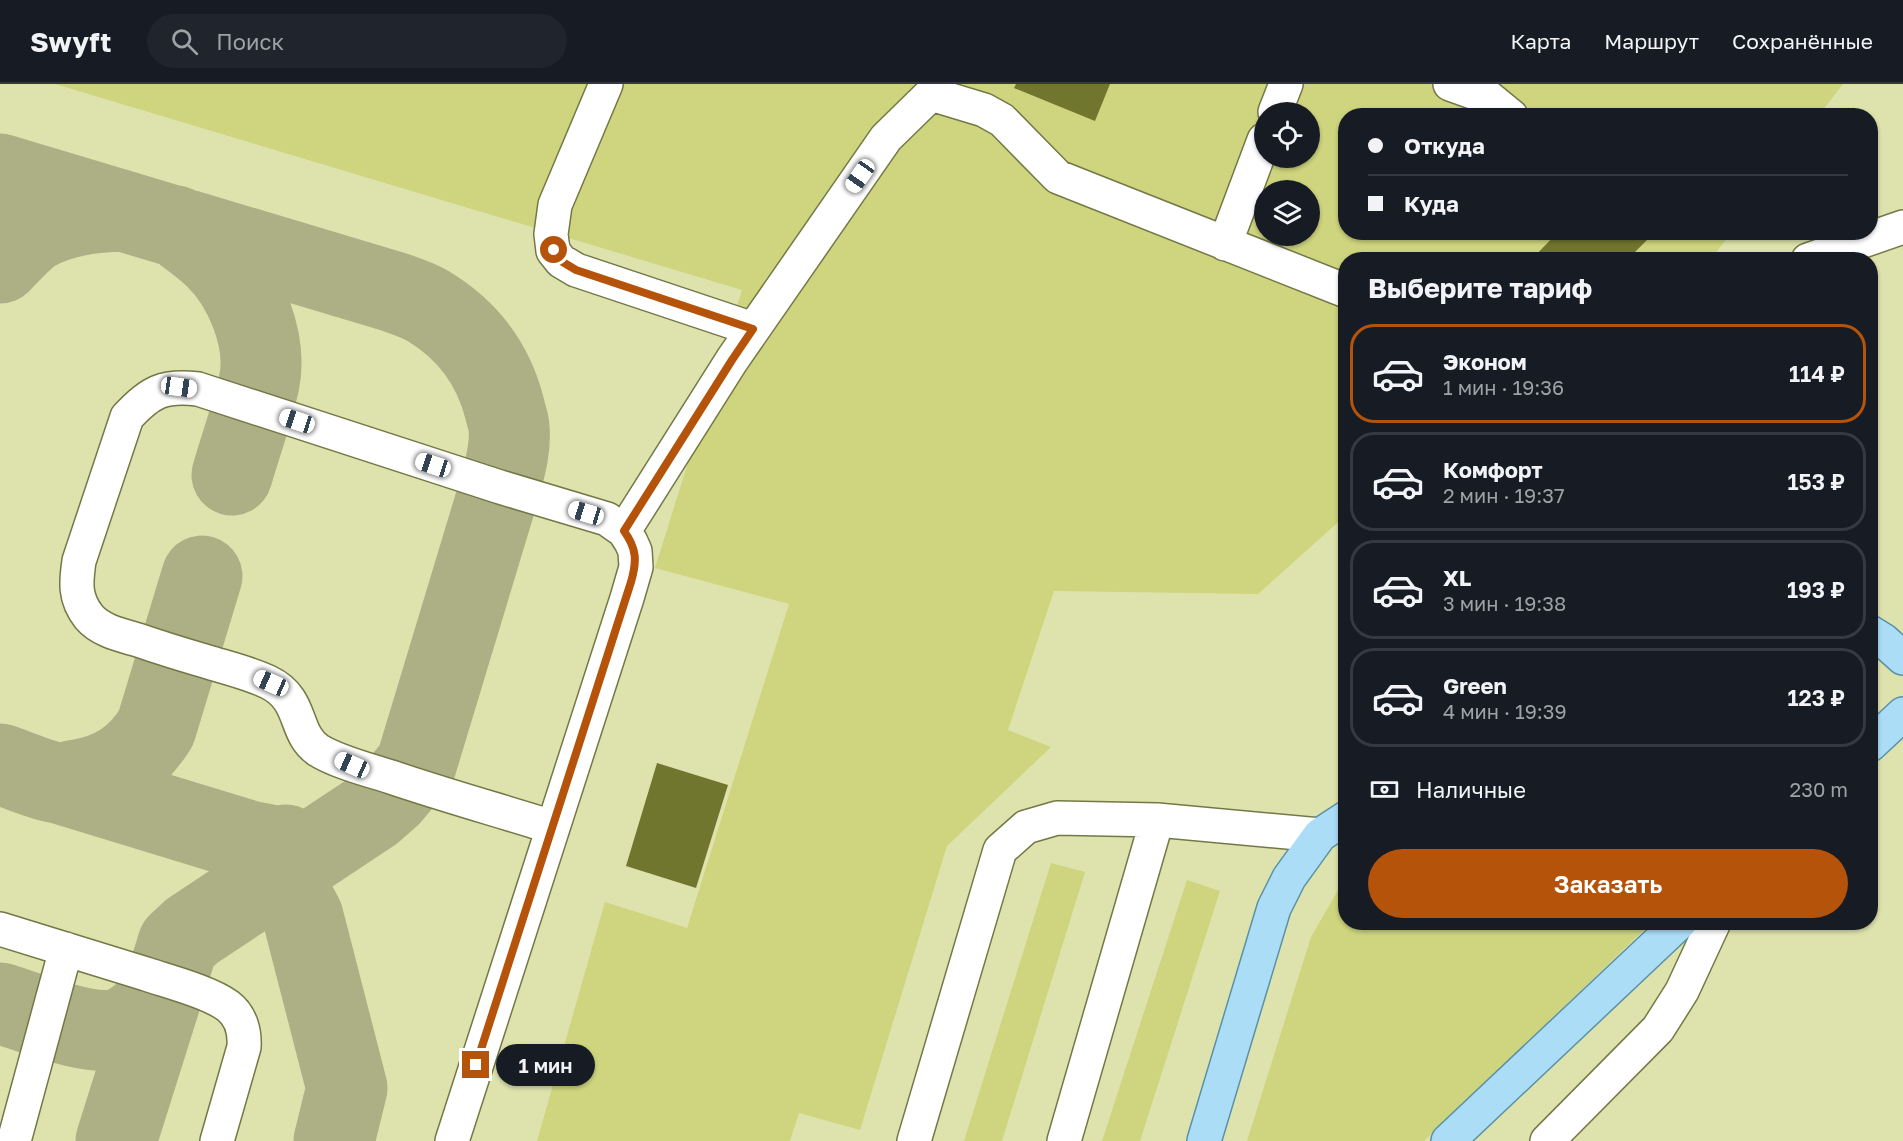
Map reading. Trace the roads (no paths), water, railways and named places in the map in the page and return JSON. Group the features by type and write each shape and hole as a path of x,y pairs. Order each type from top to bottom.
{"main road":[{"path":"1878,637 1903,658"},
{"path":"1878,737 1903,714"},
{"path":"1204,1141 1274,908 1289,878 1333,826"},
{"path":"1448,1141 1672,930"}],"street":[{"path":"606,84 555,205 551,234 554,250 561,261 576,270 753,329"},
{"path":"1279,102 1286,84"},
{"path":"1450,84 1489,98 1501,108"},
{"path":"624,531 725,370 886,138 934,89 1002,120 1058,177 1338,288"},
{"path":"1225,244 1254,167"},
{"path":"1878,236 1903,227"},
{"path":"1831,252 1866,240"},
{"path":"452,1141 636,567 632,542 624,531 607,519 500,487 198,389 179,387 154,394 140,402 127,417 79,561 76,583 78,596 83,608 96,623 108,630 178,654 252,675 271,683 284,692 293,703 304,731 318,750 382,775 552,826"},
{"path":"914,1141 1000,850 1026,827 1057,819 1333,826"},
{"path":"1064,1141 1157,820"},
{"path":"0,929 166,981 216,999 230,1007 237,1016 245,1036 244,1047 217,1141"},
{"path":"1547,1141 1658,1029 1682,991 1710,930"},
{"path":"14,1141 66,949"}]}
